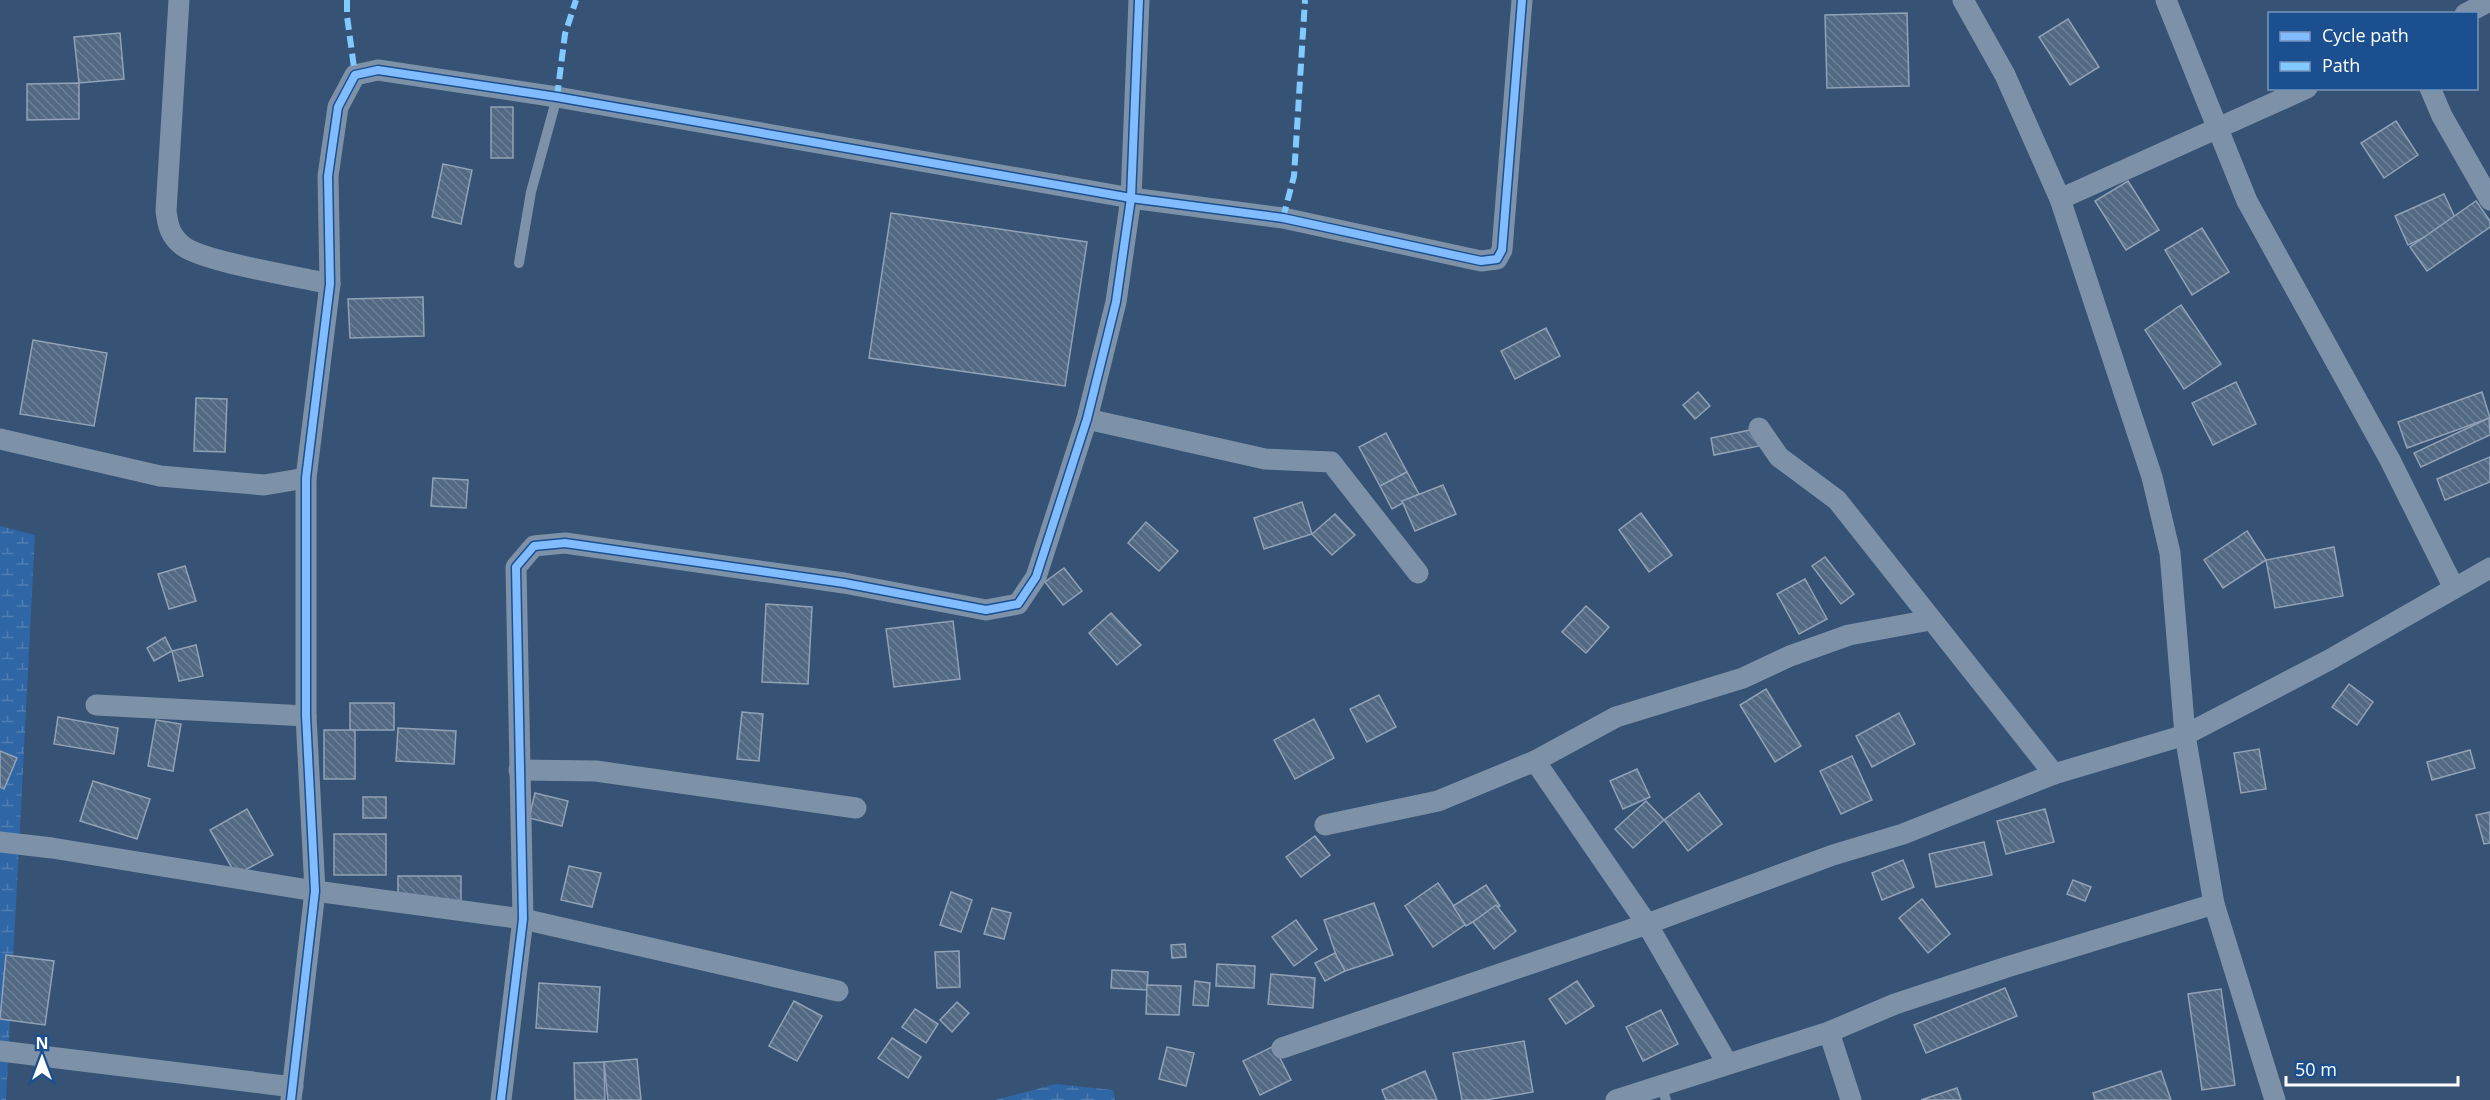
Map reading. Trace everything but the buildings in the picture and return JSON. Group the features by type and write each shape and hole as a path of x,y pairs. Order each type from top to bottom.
{"street":[{"path":"179,0 166,211 169,232 184,247 214,258 330,284"},
{"path":"501,1100 523,919 516,567 534,546 565,543 832,581 986,610 1018,604 1036,577 1087,419 1116,302 1131,198 1139,0"},
{"path":"0,1051 292,1094 315,891 306,716 306,478 330,284 328,176 338,107 354,75 378,70 557,97 1131,198 1283,218 1481,261 1497,259 1502,250 1522,0"},
{"path":"1963,0 2005,75 2060,199 2106,333 2155,488 2169,553 2185,735 2214,904 2275,1100"},
{"path":"2166,0 2216,130 2247,201 2390,460 2454,588"},
{"path":"2469,12 2490,1"},
{"path":"2060,199 2303,90"},
{"path":"2431,90 2490,200"},
{"path":"1087,419 1265,459 1331,462 1418,573"},
{"path":"1759,428 1779,457 1837,500 2054,774"},
{"path":"0,439 160,476 264,485 306,478"},
{"path":"1282,1048 1647,924 1833,855 1903,834 2054,774 2185,735 2320,665 2490,568"},
{"path":"1325,825 1438,801 1535,761 1616,717 1743,678 1790,656 1849,635 1930,620"},
{"path":"96,705 306,716"},
{"path":"1535,761 1647,924 1728,1063"},
{"path":"519,770 596,771 856,808"},
{"path":"0,842 52,848 315,891 523,919 838,991"},
{"path":"1616,1100 1663,1092 1728,1063 1828,1032 1895,1004 2007,966 2214,904"},
{"path":"1828,1032 1851,1100"}],"lane":[{"path":"519,263 531,192 557,97"}],"green space":[{"path":"0,526 35,535 6,1100 0,1100"},
{"path":"1056,1084 1113,1090 1115,1100 995,1100"}],"marked path":[{"path":"347,0 355,75"},
{"path":"557,97 565,34 576,0"},
{"path":"1283,218 1294,176 1305,0"}],"cycle path":[{"path":"501,1100 523,919 516,567 534,546 565,543 844,583 986,610 1018,604 1036,577 1087,419 1116,302 1131,198 1139,0"},
{"path":"291,1100 315,891 306,716 306,478 330,284 328,176 338,107 355,75 378,70 557,97 1131,198 1283,218 1481,261 1497,259 1502,250 1522,0"}]}
